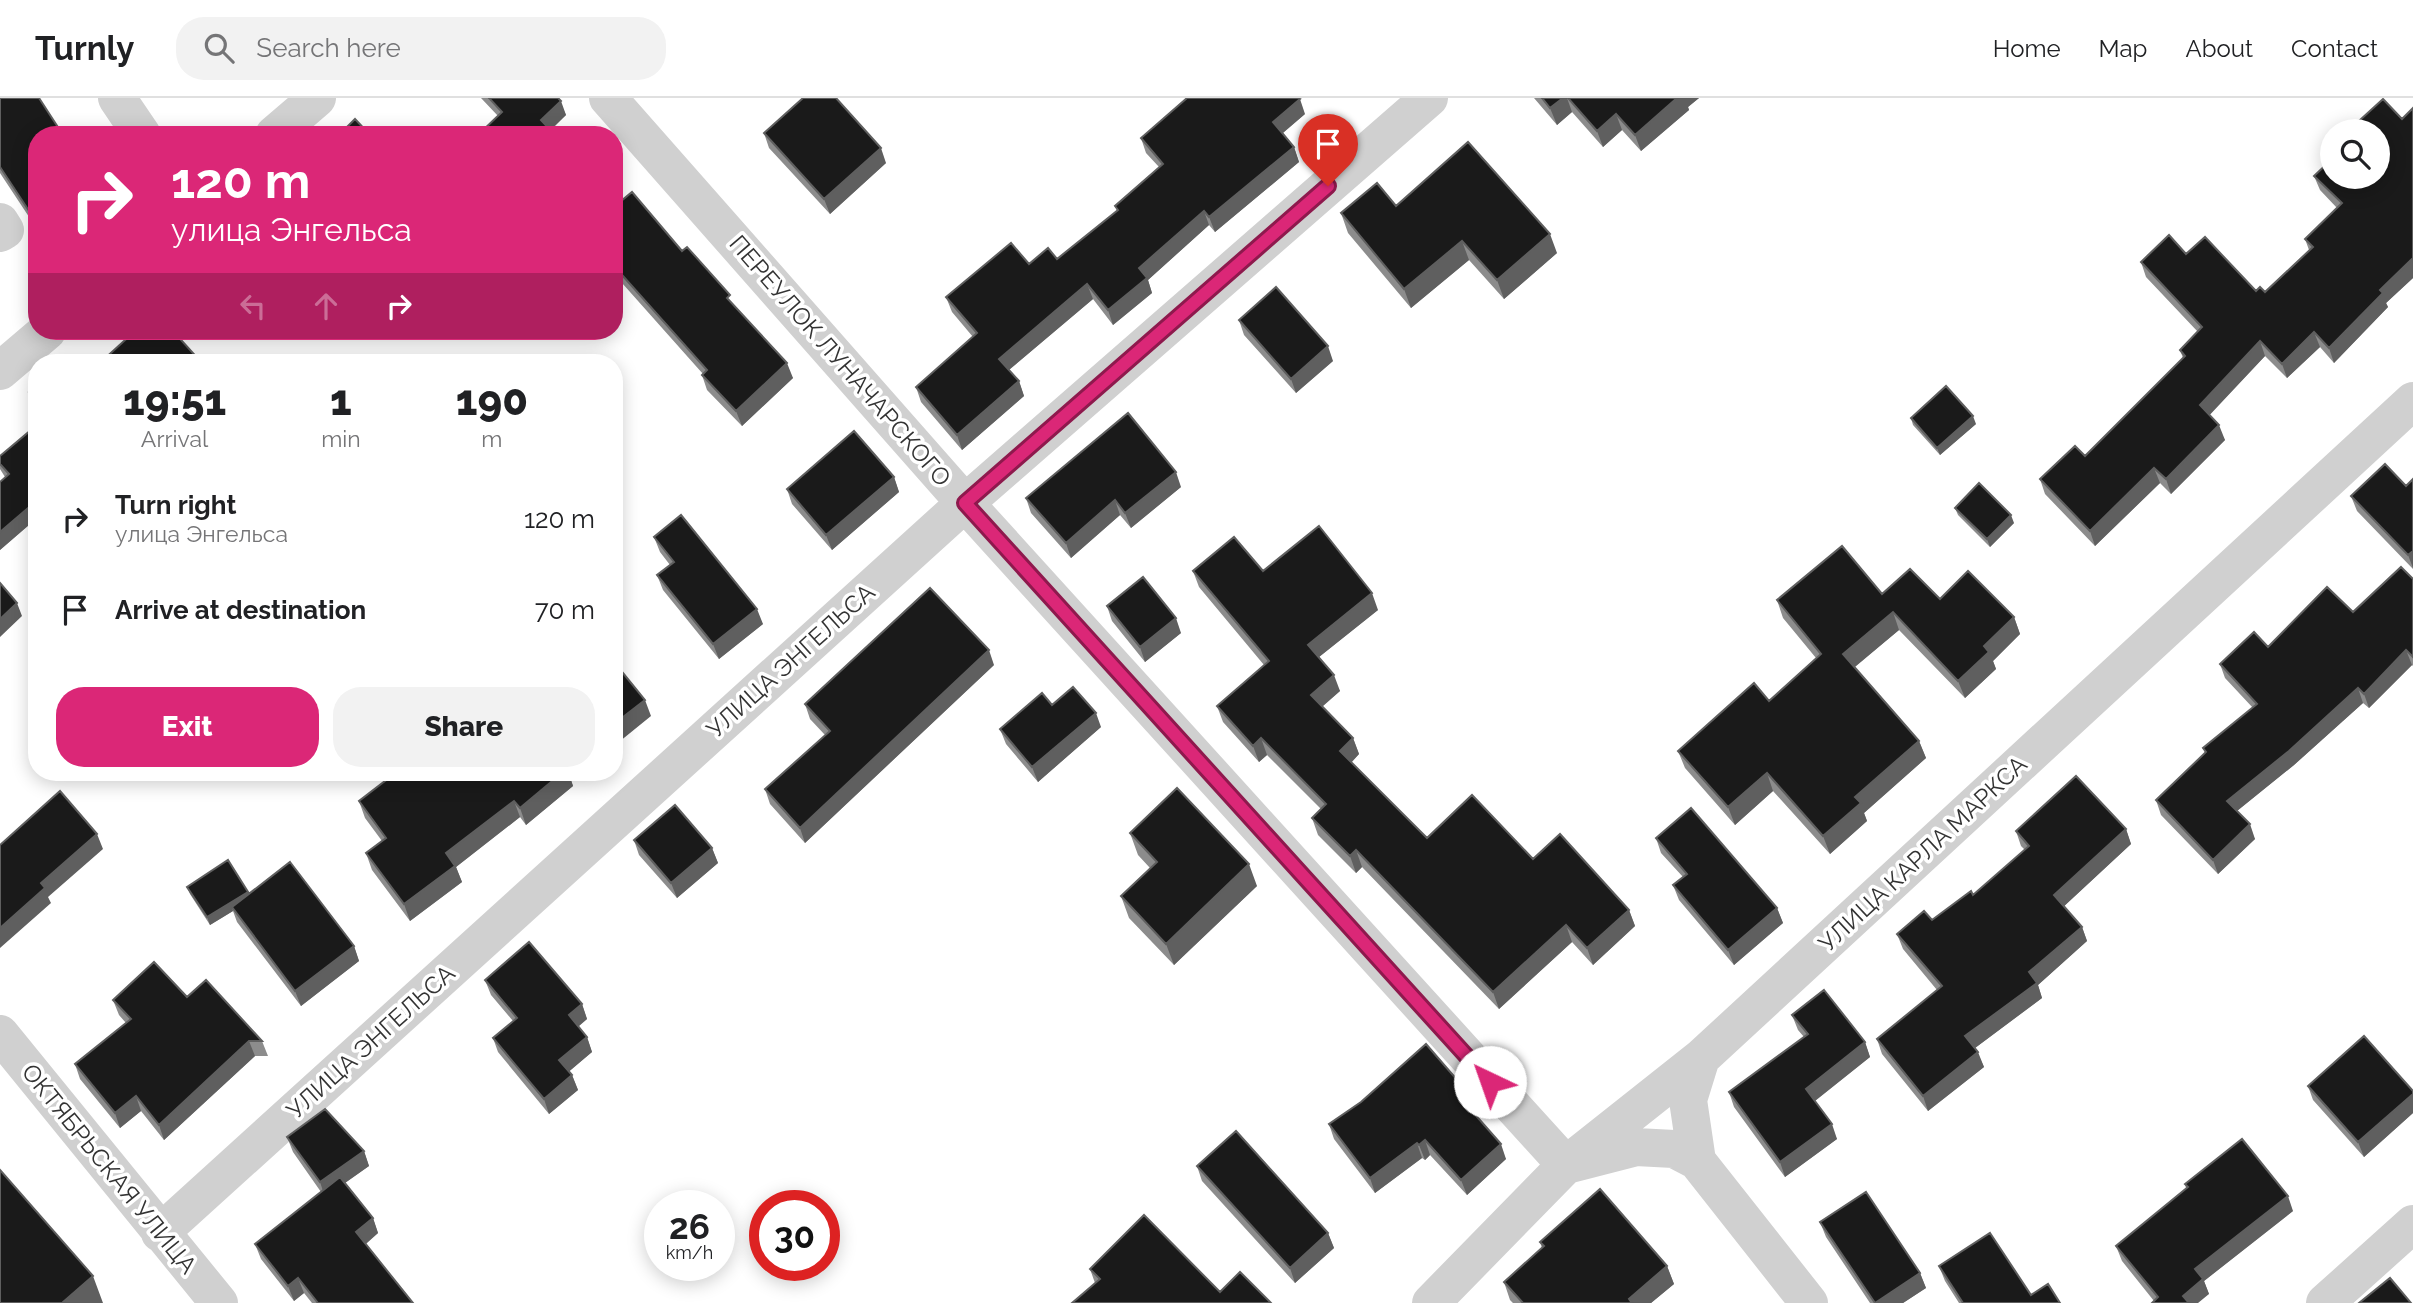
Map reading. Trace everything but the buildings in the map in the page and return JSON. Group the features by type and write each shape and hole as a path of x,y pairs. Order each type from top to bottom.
{"street":[{"path":"117,98 136,126"},
{"path":"284,126 317,98"},
{"name":"ПЕРЕУЛОК ЛУНАЧАРСКОГО","path":"608,98 965,503 1566,1165"},
{"name":"УЛИЦА ЭНГЕЛЬСА","path":"160,1233 965,503 1429,98"},
{"path":"0,222 5,230 0,233"},
{"path":"0,371 36,340"},
{"name":"УЛИЦА КАРЛА МАРКСА","path":"1431,1303 1566,1165 1701,1058 2413,401"},
{"name":"ОКТЯБРЬСКАЯ УЛИЦА","path":"0,1034 219,1303"},
{"path":"1697,1161 1688,1100 1701,1058"},
{"path":"1566,1165 1636,1147 1674,1149 1697,1161 1809,1303"},
{"path":"2325,1303 2413,1224"}],"route":[{"path":"1328,186 965,503 1490,1082"}]}
